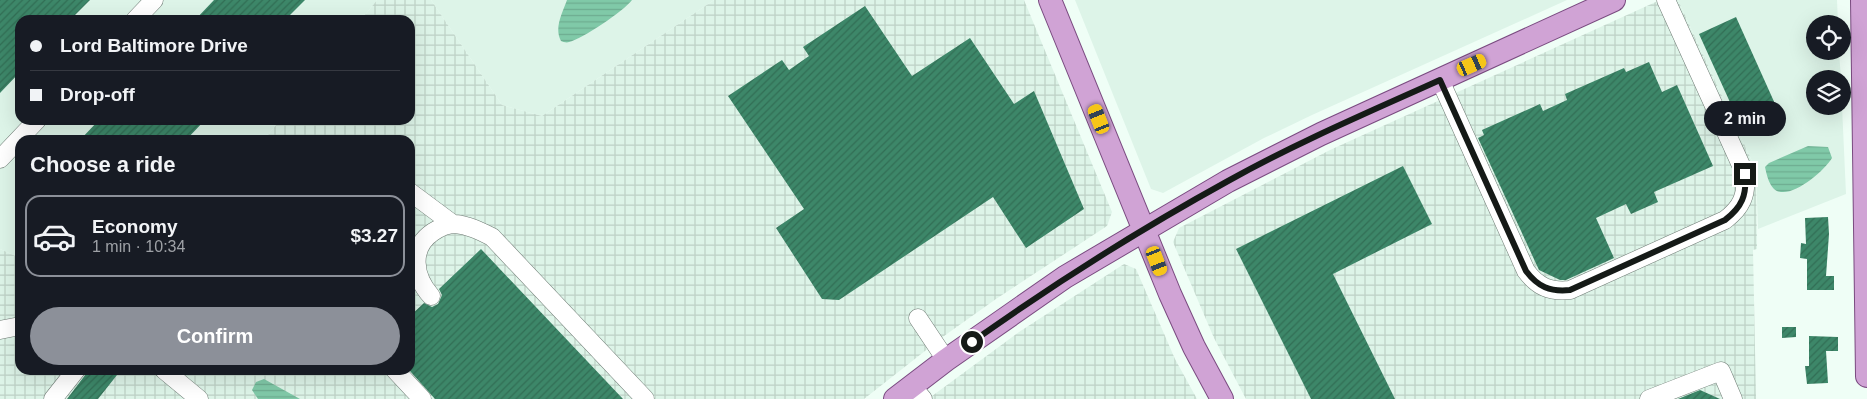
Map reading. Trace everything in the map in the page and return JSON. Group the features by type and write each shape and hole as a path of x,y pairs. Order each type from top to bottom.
{"main road":[{"path":"1050,0 1186,329 1222,399"},
{"path":"910,395 946,360 1065,277 1228,181 1274,157 1614,0"},
{"path":"1862,0 1867,376"}],"lane":[{"path":"139,15 154,0"},
{"path":"1440,80 1526,271 1543,288 1558,291 1570,290 1725,220 1742,203 1745,195 1745,174 1666,0"},
{"path":"23,135 33,125"},
{"path":"0,159 15,144"},
{"path":"415,196 454,224 472,228 492,237 645,399"},
{"path":"431,296 424,288 418,276 416,261 419,248 428,236 440,228 454,224"},
{"path":"918,318 946,360"},
{"path":"0,330 15,327"},
{"path":"1649,399 1721,371 1733,399"},
{"path":"53,399 72,375"},
{"path":"170,375 199,399"},
{"path":"400,375 422,399"}],"shaded area":[{"path":"0,0 377,0 365,15 15,15 15,125 276,125 268,135 15,135 15,256 0,249"},
{"path":"377,0 431,0 502,105 542,116 714,0 1024,0 1112,212 1107,226 996,299 944,336 864,399 0,399 0,249 15,256 15,375 415,375 415,135 268,135 276,125 415,125 415,15 365,15"},
{"path":"431,0 714,0 542,116 502,105"},
{"path":"567,0 632,0 621,11 602,24 583,36 567,42 561,41 558,31"},
{"path":"1075,0 1567,0 1312,115 1264,138 1163,193 1151,189"},
{"path":"1660,0 1678,0 1756,170 1757,249 1753,250 1756,399 1246,399 1214,338 1173,242 1179,228 1330,150"},
{"path":"1678,0 1837,0 1838,15 1806,15 1806,60 1840,60 1840,70 1806,70 1806,115 1842,115 1846,194 1758,229 1756,170"},
{"path":"1808,146 1828,147 1832,158 1817,175 1802,186 1787,192 1774,189 1765,167 1769,163"},
{"path":"1124,264 1136,269 1175,359 1197,399 928,399 1019,332"},
{"path":"264,379 300,399 258,399 252,390 256,382"}],"building":[{"path":"0,0 90,0 75,15 15,15 15,77 0,93"},
{"path":"214,0 305,0 290,15 200,15"},
{"path":"865,6 912,76 970,38 1014,104 1034,91 1084,209 1026,248 993,197 839,300 822,299 776,228 804,209 728,96 782,60 789,70 809,56 803,47"},
{"path":"1736,17 1776,106 1739,122 1699,34"},
{"path":"1649,62 1662,92 1677,85 1713,166 1654,192 1658,202 1631,214 1626,204 1596,218 1614,258 1566,280 1560,280 1539,270 1478,138 1484,135 1482,130 1540,104 1543,111 1567,100 1565,94 1624,68 1626,72"},
{"path":"94,125 200,125 191,135 85,135"},
{"path":"1403,166 1432,224 1333,274 1395,399 1311,399 1236,249"},
{"path":"1828,217 1829,234 1826,276 1834,276 1834,290 1807,290 1807,259 1800,258 1801,243 1806,244 1805,218"},
{"path":"481,249 623,399 435,399 414,375 415,311 424,303 432,307 438,304 442,295 439,289"},
{"path":"1782,327 1796,327 1796,337 1782,338"},
{"path":"1809,336 1838,337 1838,351 1826,351 1828,383 1807,384 1805,366 1809,366"},
{"path":"85,375 117,375 98,399 67,399"},
{"path":"1700,390 1720,399 1678,399"}],"route":[{"path":"972,342 1065,277 1228,181 1320,134 1440,80 1526,271 1543,288 1558,291 1570,290 1725,220 1742,203 1745,195 1745,174"}]}
